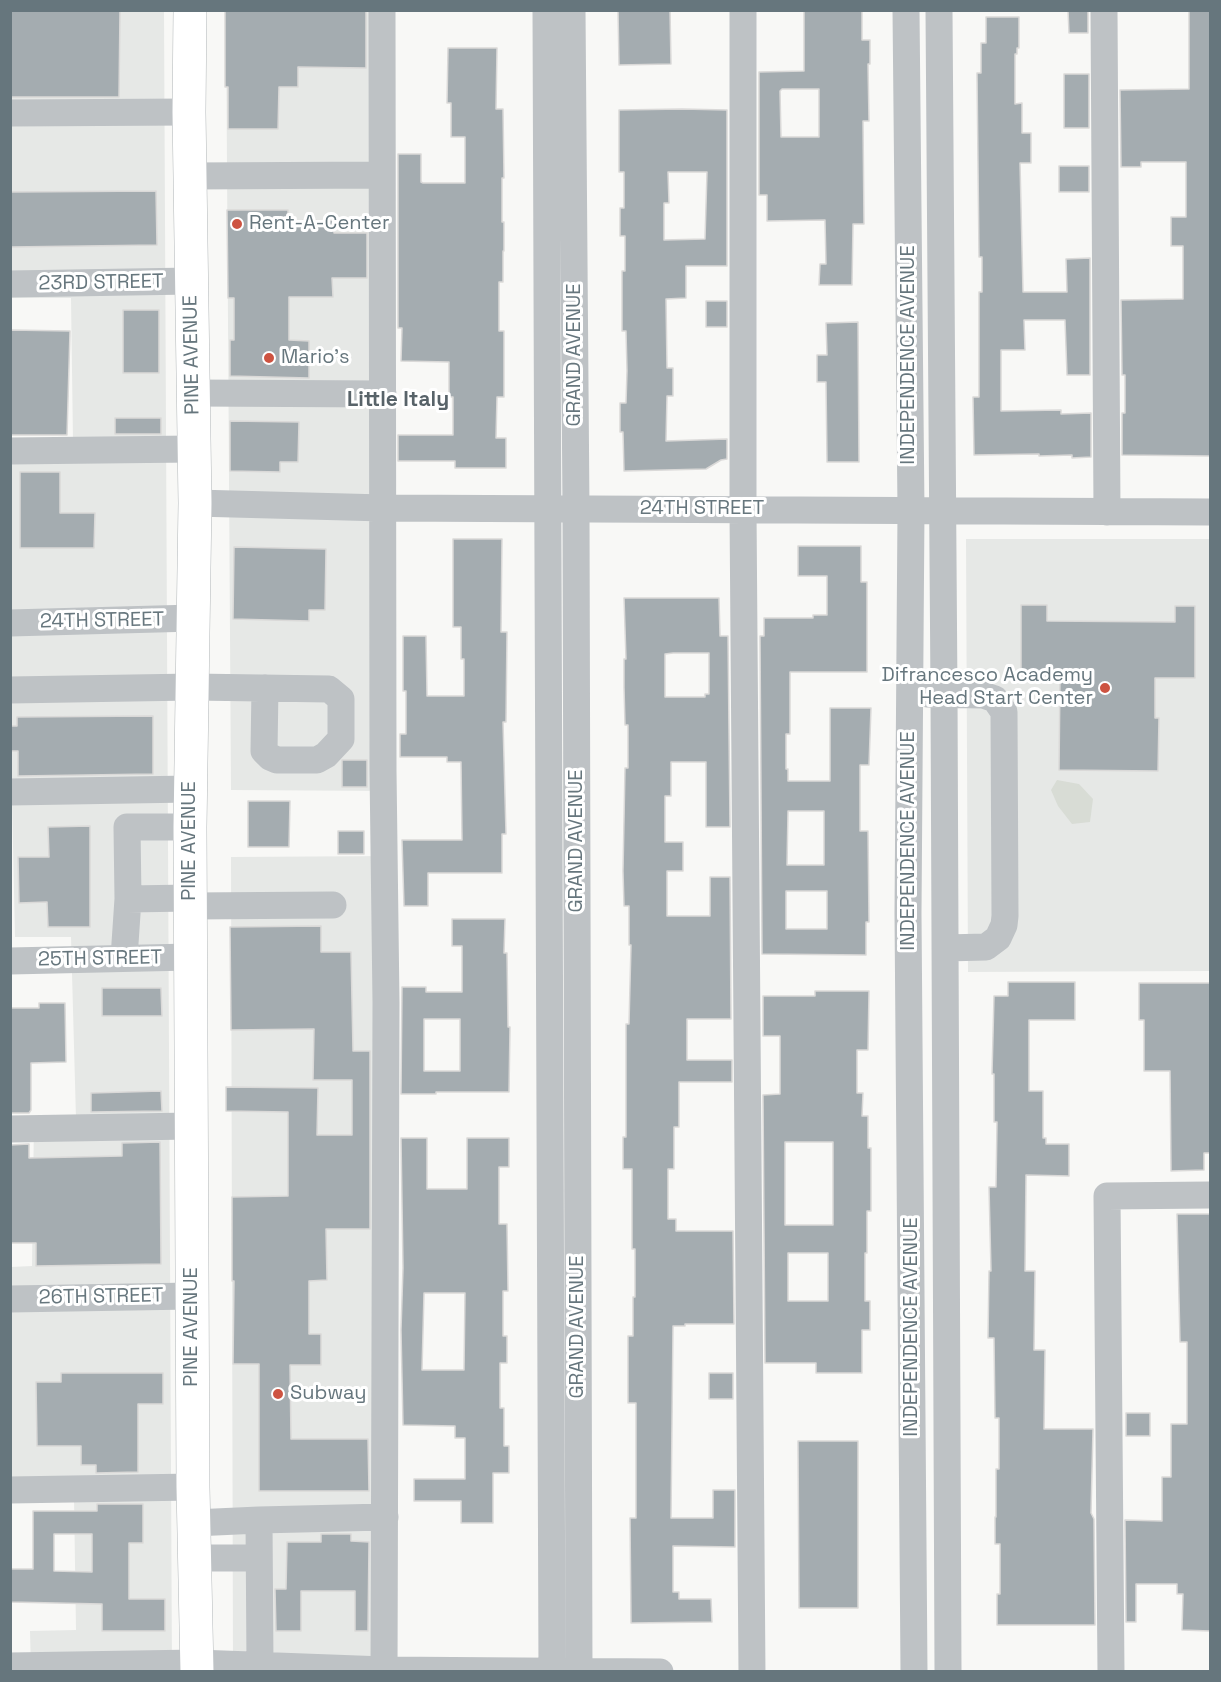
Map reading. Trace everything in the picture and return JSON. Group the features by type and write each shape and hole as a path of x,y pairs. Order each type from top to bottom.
{"main road":[{"name":"PINE AVENUE","path":"190,10 189,111 195,502 190,789 190,957 193,1487 197,1667"}],"street":[{"path":"382,10 383,770 386,1002 384,1671"},
{"path":"546,10 552,1671"},
{"name":"GRAND AVENUE","path":"572,10 578,908 579,1671"},
{"path":"743,10 743,510 752,1671"},
{"name":"INDEPENDENCE AVENUE","path":"906,10 911,510 908,913 914,1671"},
{"name":"INDEPENDENCE AVENUE","path":"939,10 948,1671"},
{"path":"1104,10 1107,512"},
{"path":"10,113 189,111"},
{"path":"547,144 573,145"},
{"path":"908,147 939,148"},
{"path":"190,176 382,175"},
{"name":"23RD STREET","path":"10,284 191,281"},
{"path":"193,393 383,394"},
{"path":"10,451 193,449"},
{"name":"24TH STREET","path":"195,502 384,508 1210,512"},
{"name":"24TH STREET","path":"10,623 194,618"},
{"path":"10,690 265,688"},
{"path":"910,694 983,695 995,699 1004,712 1004,925 998,938 986,947 945,948"},
{"path":"10,792 190,789"},
{"path":"124,958 128,899 128,827 190,827"},
{"path":"128,899 333,905"},
{"path":"549,908 578,908"},
{"path":"908,913 945,913"},
{"name":"25TH STREET","path":"10,961 190,957"},
{"path":"10,1129 191,1126"},
{"path":"1111,1671 1107,1196 1210,1195"},
{"path":"911,1263 946,1264"},
{"path":"551,1272 578,1272"},
{"name":"26TH STREET","path":"10,1299 192,1296"},
{"path":"10,1490 193,1487"},
{"path":"194,1523 385,1517"},
{"path":"259,1520 260,1665"},
{"path":"194,1558 259,1558"},
{"path":"10,1666 260,1665 384,1671 660,1671"}],"shaded area":[{"path":"26,11 164,11 172,1671 31,1671 30,1631 76,1630 74,1498 11,1498 11,1267 32,1266 34,1120 76,1119 71,937 15,937 12,800 10,799 10,444 73,442 71,298 11,298 11,54"},
{"path":"226,11 389,11 391,791 231,790"},
{"path":"966,539 1210,539 1210,971 968,972"},
{"path":"1057,780 1079,784 1093,799 1090,822 1072,824 1058,806 1051,790"},
{"path":"392,856 395,1671 233,1671 231,857"}],"building":[{"path":"10,10 120,10 119,97 10,97"},
{"path":"225,10 366,10 366,68 298,67 298,87 279,87 278,129 228,129 228,87 225,87"},
{"path":"618,10 670,10 671,64 619,65"},
{"path":"804,10 862,10 862,40 870,40 869,121 863,121 864,224 853,224 852,285 819,285 820,264 826,264 825,220 767,221 767,195 759,195 759,72 804,71","holes":["782,89 819,89 819,137 781,137 780,91"]},
{"path":"1068,10 1088,10 1088,33 1069,33"},
{"path":"1189,10 1210,10 1210,456 1122,455 1125,375 1122,375 1121,300 1183,299 1183,246 1171,246 1171,217 1186,217 1186,162 1141,162 1141,167 1121,167 1120,90 1189,89"},
{"path":"986,17 1019,17 1019,48 1015,54 1015,104 1022,103 1022,133 1031,133 1031,163 1020,163 1023,292 1067,292 1066,259 1090,258 1090,375 1067,375 1065,320 1024,320 1025,350 1001,350 1001,411 1061,410 1061,414 1091,413 1091,457 1072,458 1072,455 1039,456 1039,454 974,455 973,397 979,397 979,292 982,292 982,257 979,257 977,73 981,73 981,43 986,43"},
{"path":"448,48 497,48 496,109 503,109 504,251 503,282 499,282 499,331 504,331 504,397 497,397 496,438 506,438 506,468 455,468 455,461 398,461 398,435 453,435 453,397 449,397 449,362 401,361 402,328 398,328 398,154 421,154 421,182 423,183 465,183 465,137 451,137 451,103 447,103"},
{"path":"1064,74 1089,74 1089,128 1064,128"},
{"path":"619,110 727,110 727,266 686,266 686,298 666,299 667,368 673,368 673,396 667,396 666,441 727,439 727,459 706,469 624,471 620,403 626,403 627,371 626,331 622,331 622,271 625,271 625,236 620,236 620,208 624,208 624,172 619,172","holes":["668,172 707,172 705,239 664,240 664,203 669,203"]},
{"path":"1059,166 1089,166 1089,192 1059,192"},
{"path":"156,191 157,245 10,247 10,192"},
{"path":"227,210 288,210 288,220 334,220 334,233 367,233 367,278 332,278 333,297 289,297 289,340 309,341 309,378 230,376 230,340 234,340 234,298 228,298"},
{"path":"706,301 727,301 727,327 706,327"},
{"path":"123,310 159,310 159,373 123,373"},
{"path":"858,322 859,462 827,462 826,382 817,382 817,355 827,355 826,323"},
{"path":"10,330 70,331 67,435 10,435"},
{"path":"115,418 161,418 161,434 115,434"},
{"path":"230,421 299,422 298,462 280,462 280,472 230,471"},
{"path":"20,472 60,472 60,513 95,513 94,548 20,548"},
{"path":"453,539 502,539 501,632 507,632 506,722 503,722 506,834 502,834 502,873 428,873 428,906 404,906 402,840 462,840 461,762 447,762 447,757 400,757 400,734 406,734 403,636 426,636 427,696 464,696 461,627 453,627"},
{"path":"798,546 861,546 861,582 867,582 867,672 790,672 790,734 786,734 786,769 788,769 788,781 830,781 830,708 871,708 869,765 860,765 860,831 868,831 869,922 866,922 866,955 762,954 760,636 764,636 764,618 813,618 813,615 827,615 827,576 798,576","holes":["788,811 824,811 824,865 787,865","786,891 827,891 827,929 786,929"]},
{"path":"234,547 326,549 325,610 309,610 309,621 233,619"},
{"path":"624,598 719,598 720,636 728,636 730,827 706,827 706,762 671,762 671,796 665,796 665,842 683,842 683,871 667,871 667,916 710,916 710,877 730,877 731,1019 687,1019 687,1060 732,1060 732,1082 679,1082 679,1127 674,1127 674,1169 668,1169 668,1219 676,1219 676,1231 733,1231 734,1324 673,1326 671,1518 713,1518 713,1490 735,1490 735,1547 673,1546 673,1592 679,1592 679,1599 711,1599 712,1622 631,1623 630,1518 636,1518 636,1403 628,1403 628,1336 633,1336 633,1297 635,1297 635,1249 632,1249 632,1169 623,1169 623,1137 626,1137 626,1024 629,1024 631,945 629,945 629,906 624,906 623,871 625,768 628,768 628,725 625,725 624,687 624,659 626,659","holes":["709,653 709,694 705,694 705,697 665,697 665,654"]},
{"name":"Difrancesco Academy Head Start Center","path":"1021,605 1047,605 1047,621 1175,622 1175,606 1195,606 1195,678 1155,678 1155,718 1159,718 1158,771 1059,770 1060,678 1021,677"},
{"path":"153,716 153,774 18,776 18,751 10,751 10,726 17,726 17,717"},
{"path":"342,760 367,760 367,787 342,787"},
{"path":"248,801 290,801 289,847 248,847"},
{"path":"90,826 90,927 48,927 47,902 19,903 18,857 49,857 48,827"},
{"path":"338,831 364,831 364,854 338,854"},
{"path":"452,919 505,919 504,953 507,953 508,1027 510,1027 509,1092 401,1094 402,987 426,987 426,992 462,992 462,946 452,946","holes":["424,1019 460,1019 460,1071 424,1071"]},
{"path":"321,926 321,952 351,952 353,1051 370,1051 370,1229 326,1229 327,1280 309,1281 309,1334 321,1334 321,1365 290,1365 291,1439 368,1439 369,1491 259,1491 259,1364 233,1364 232,1197 288,1196 288,1112 226,1111 226,1087 318,1088 317,1135 352,1135 352,1080 313,1080 314,1029 231,1030 230,927"},
{"path":"1008,982 1075,982 1075,1020 1029,1020 1029,1091 1043,1091 1043,1138 1046,1138 1046,1144 1069,1144 1069,1176 1026,1175 1025,1271 1035,1271 1034,1350 1045,1350 1044,1429 1093,1429 1091,1513 1094,1519 1095,1625 997,1625 997,1594 1000,1594 1000,1544 995,1544 995,1517 996,1469 999,1469 999,1418 995,1418 994,1338 988,1338 989,1271 991,1271 989,1187 996,1187 997,1122 994,1122 994,1074 992,1074 994,996 1008,996"},
{"path":"1139,983 1210,983 1210,1153 1204,1153 1204,1170 1171,1171 1170,1071 1144,1071 1144,1020 1139,1020"},
{"path":"102,988 161,988 162,1016 102,1016"},
{"path":"815,991 869,991 868,1050 857,1050 857,1093 863,1093 862,1116 868,1116 868,1148 871,1148 871,1211 867,1211 867,1253 865,1253 865,1301 870,1301 870,1330 862,1330 862,1373 816,1373 816,1363 765,1363 763,1095 780,1094 780,1036 763,1036 763,996 815,996","holes":["785,1142 833,1142 833,1225 785,1225","788,1253 828,1253 828,1301 788,1301"]},
{"path":"39,1003 65,1003 66,1062 31,1063 31,1110 29,1113 10,1113 10,1008 39,1008"},
{"path":"161,1091 162,1111 91,1112 91,1093"},
{"path":"401,1138 427,1138 427,1189 467,1189 467,1138 509,1138 509,1167 499,1167 499,1224 507,1224 508,1291 503,1291 503,1336 507,1336 507,1363 500,1363 500,1408 504,1408 504,1446 509,1446 509,1473 493,1473 493,1523 461,1523 461,1501 414,1501 414,1479 465,1479 465,1438 455,1438 455,1426 403,1425 401,1330 403,1268","holes":["424,1293 465,1293 464,1370 422,1370"]},
{"path":"160,1142 161,1264 36,1266 36,1243 10,1243 10,1145 29,1144 29,1158 122,1156 122,1143"},
{"path":"1177,1214 1210,1214 1210,1631 1182,1630 1183,1594 1177,1594 1177,1584 1136,1584 1136,1622 1126,1622 1125,1520 1162,1521 1162,1477 1171,1477 1171,1424 1187,1424 1187,1342 1180,1342"},
{"path":"61,1373 163,1373 163,1404 138,1404 138,1472 96,1473 96,1465 81,1465 81,1446 37,1446 36,1382 61,1382"},
{"path":"709,1373 733,1373 733,1399 709,1399"},
{"path":"1126,1413 1150,1413 1150,1436 1126,1436"},
{"path":"798,1441 858,1441 858,1608 799,1608"},
{"path":"97,1504 143,1504 143,1543 129,1543 129,1599 165,1599 165,1631 102,1631 102,1604 10,1602 10,1569 33,1569 33,1511 97,1511","holes":["54,1534 92,1534 92,1572 54,1571"]},
{"path":"321,1534 351,1534 351,1541 369,1542 368,1631 355,1631 355,1591 301,1591 301,1631 276,1631 275,1589 286,1589 287,1542 321,1542"}],"place":[{"name":"Rent-A-Center","path":"237,224"},
{"name":"Mario's","path":"269,358"},
{"name":"Difrancesco Academy Head Start Center","path":"1105,688"},
{"name":"Subway","path":"278,1394"}],"district":[{"name":"Little Italy","path":"398,400"}]}
